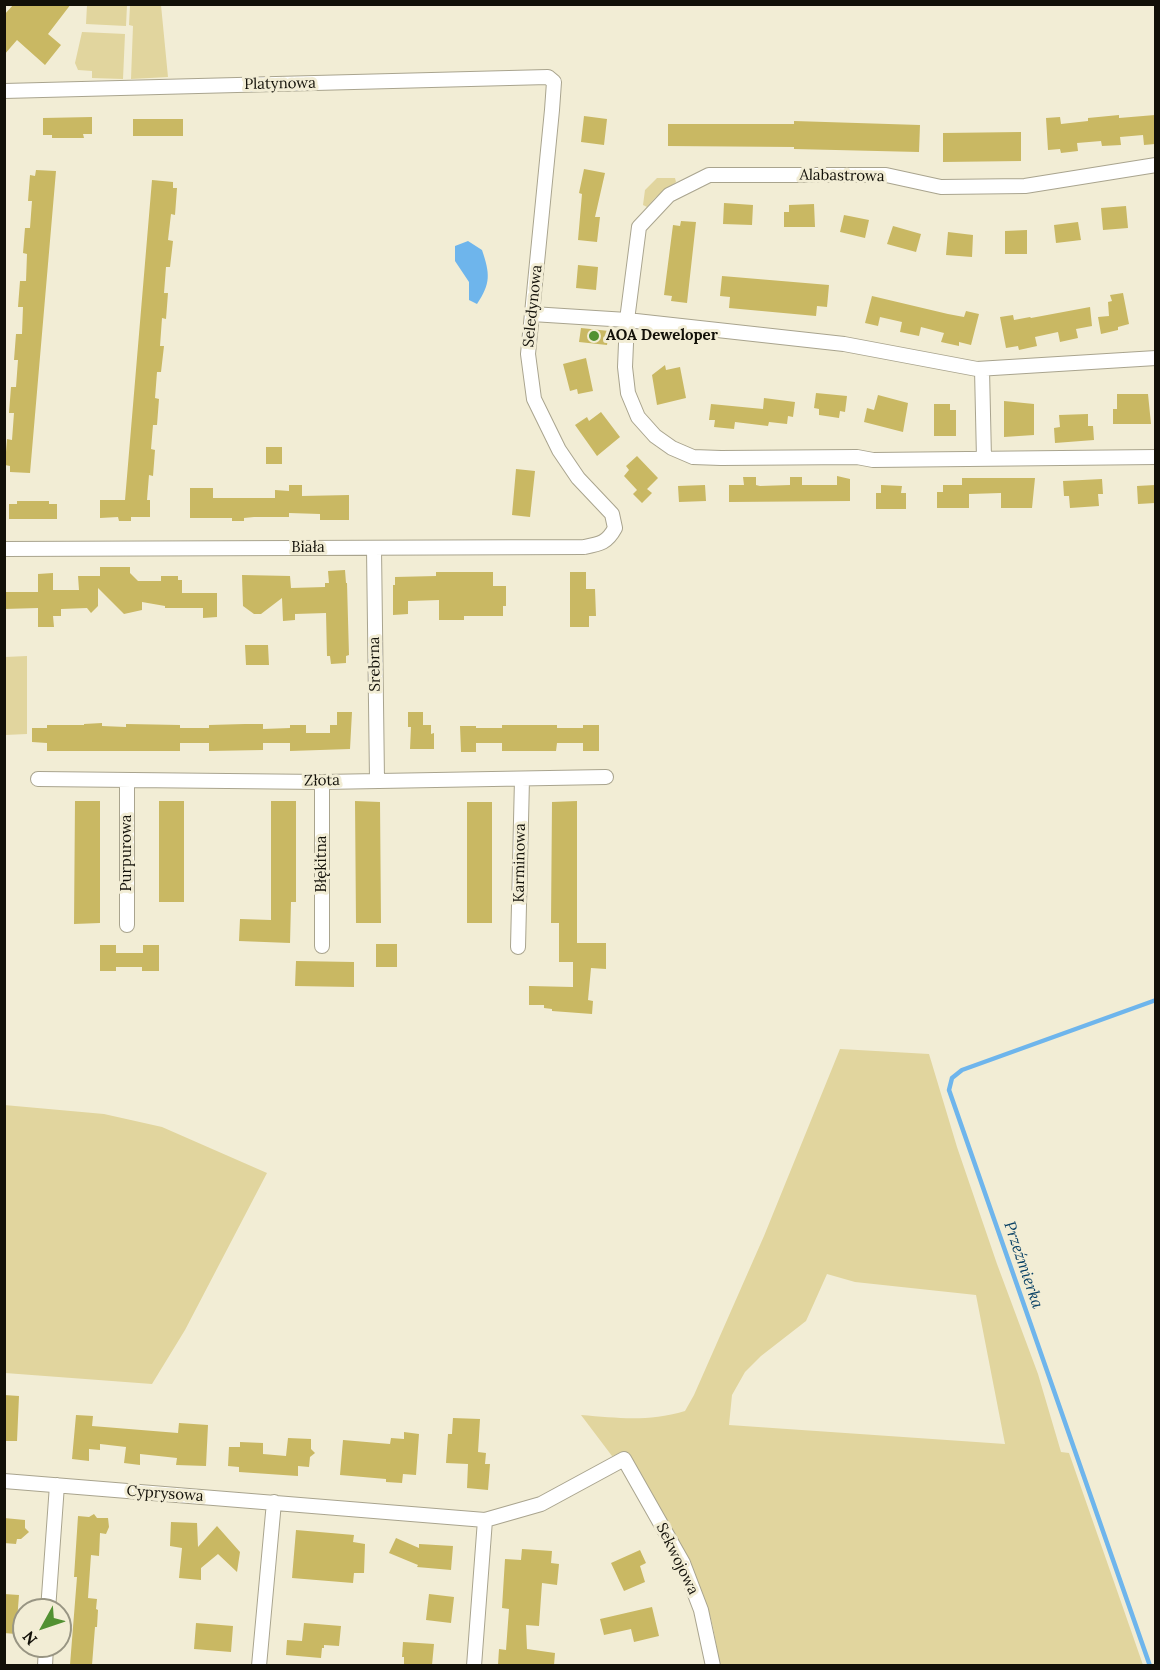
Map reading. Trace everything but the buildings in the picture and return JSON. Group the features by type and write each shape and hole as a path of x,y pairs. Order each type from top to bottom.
{"street":[{"name":"Platynowa","path":"4,90 548,77 554,82"},
{"name":"Seledynowa","path":"554,82 528,354 534,399 560,450 578,478 612,514 615,528 610,538"},
{"name":"Alabastrowa","path":"1155,165 1025,186 941,187 886,175 709,175 669,195 639,227 627,320 626,367 628,393 638,417 655,436 672,448 693,457 721,459 857,457 873,460 1155,457"},
{"path":"532,314 627,320 844,344 982,369 1155,358"},
{"path":"982,369 984,459"},
{"name":"Biała","path":"4,549 584,547 599,544 610,538"},
{"name":"Srebrna","path":"374,549 376,780"},
{"name":"Złota","path":"38,779 322,782 606,777"},
{"name":"Karminowa","path":"519,948 522,778"},
{"name":"Purpurowa","path":"127,780 127,925"},
{"name":"Błękitna","path":"322,782 322,946"},
{"name":"Cyprysowa","path":"4,1481 485,1520 541,1504 624,1459"},
{"name":"Sekwojowa","path":"624,1459 683,1563 700,1610 713,1665"},
{"path":"49,1598 57,1485"},
{"path":"260,1665 274,1502"},
{"path":"474,1665 485,1520"}],"shaded area":[{"path":"87,5 127,5 126,26 86,24"},
{"path":"130,5 161,5 168,77 131,79 133,26 129,25"},
{"path":"82,32 125,34 123,79 92,78 92,71 78,70 75,63"},
{"path":"657,178 675,178 676,182 647,207 643,205 645,190"},
{"path":"27,656 27,734 5,735 5,657"},
{"path":"840,1049 929,1054 957,1147 1038,1374 1061,1452 1069,1453 1143,1665 720,1665 707,1606 670,1528 626,1454 612,1456 581,1415 645,1418 685,1411 764,1236","holes":["827,1274 855,1282 976,1295 1005,1444 729,1425 732,1395 745,1372 761,1356 806,1321"]},
{"path":"4,1105 104,1114 162,1127 267,1173 185,1330 152,1384 5,1373"}],"water":[{"path":"468,241 482,250 488,272 485,290 477,304 469,300 469,282 455,261 455,246"}],"waterway":[{"name":"Przeźmierka","path":"1150,1666 949,1090 952,1078 962,1070 1156,1000"}],"place":[{"name":"AOA Deweloper","path":"594,336"}]}
